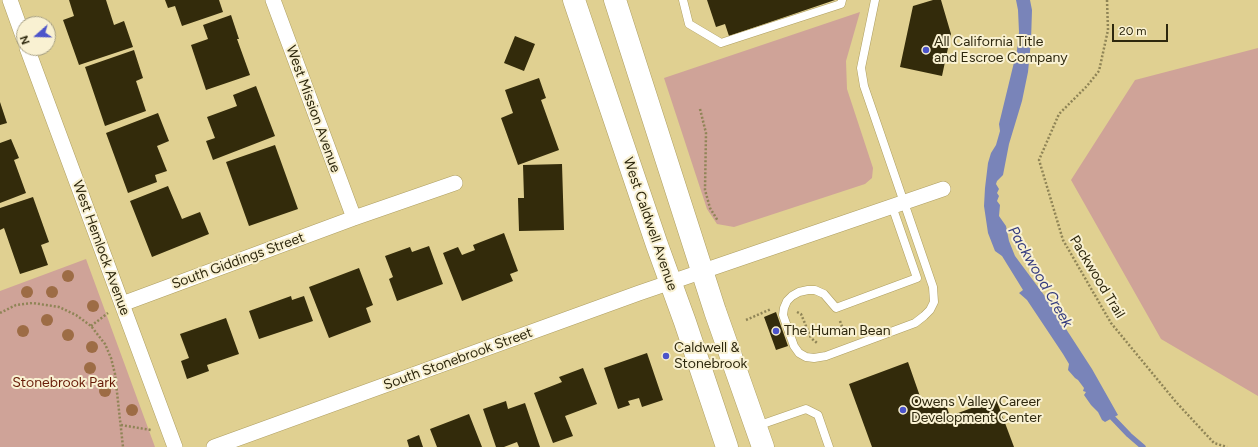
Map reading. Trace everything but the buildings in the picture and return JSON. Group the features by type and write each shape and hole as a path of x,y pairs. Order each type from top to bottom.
{"main road":[{"name":"West Caldwell Avenue","path":"574,0 656,245 727,447"},
{"path":"615,0 702,271 763,447"}],"street":[{"path":"10,0 16,17"},
{"name":"West Mission Avenue","path":"273,0 354,218"},
{"name":"West Hemlock Avenue","path":"30,56 175,447"},
{"name":"South Giddings Street","path":"122,304 354,218 455,183"},
{"name":"South Stonebrook Street","path":"214,447 670,282 943,189"}],"lane":[{"path":"683,0 689,24 721,43 841,4 842,0"},
{"path":"875,0 861,68 864,86 898,204 917,278 836,308 824,294 816,290 799,292 792,296 784,308 783,315 794,346 799,353 806,357 814,358 826,356 915,323 930,310 934,302 933,287 898,204"},
{"path":"756,427 806,409 818,415 830,447"}],"path":[{"name":"Packwood Trail","path":"1107,0 1108,30 1099,71 1087,86 1059,114 1038,160 1063,240 1111,323 1176,402 1214,443 1227,447"},
{"path":"700,109 706,132 705,190 710,208 718,221"},
{"path":"0,313 16,305 33,303 59,307 76,315 91,326 105,344 111,358 115,374 123,447"},
{"path":"746,320 772,309"},
{"path":"793,311 801,314 811,338 818,344"},
{"path":"91,326 107,314"},
{"path":"838,338 846,336 840,320"},
{"path":"121,425 150,431"}],"green space":[{"path":"860,12 846,61 847,89 873,168 872,178 865,184 734,227 717,224 707,209 664,78"},
{"path":"1258,48 1258,396 1161,339 1071,180 1135,80"},
{"name":"Stonebrook Park","path":"86,259 155,447 0,447 0,291"}],"water":[{"name":"Packwood Creek","path":"1016,0 1030,0 1032,10 1031,41 1028,72 1022,101 1009,144 1003,175 996,184 999,189 997,193 999,196 997,201 1000,205 999,216 1006,226 1009,241 1015,256 1044,295 1092,369 1118,415 1105,422 1084,395 1086,392 1083,391 1084,388 1068,370 1069,364 1027,300 1019,293 1023,290 1002,256 995,251 988,233 984,206 988,163 1000,131 999,124 1017,50 1019,32"}],"waterway":[{"name":"Packwood Creek","path":"1108,413 1143,447"}],"place":[{"name":"All California Title and Escroe Company","path":"926,50"},
{"name":"The Human Bean","path":"776,331"},
{"name":"Caldwell & Stonebrook","path":"666,356"},
{"name":"Owens Valley Career Development Center","path":"903,410"}]}
